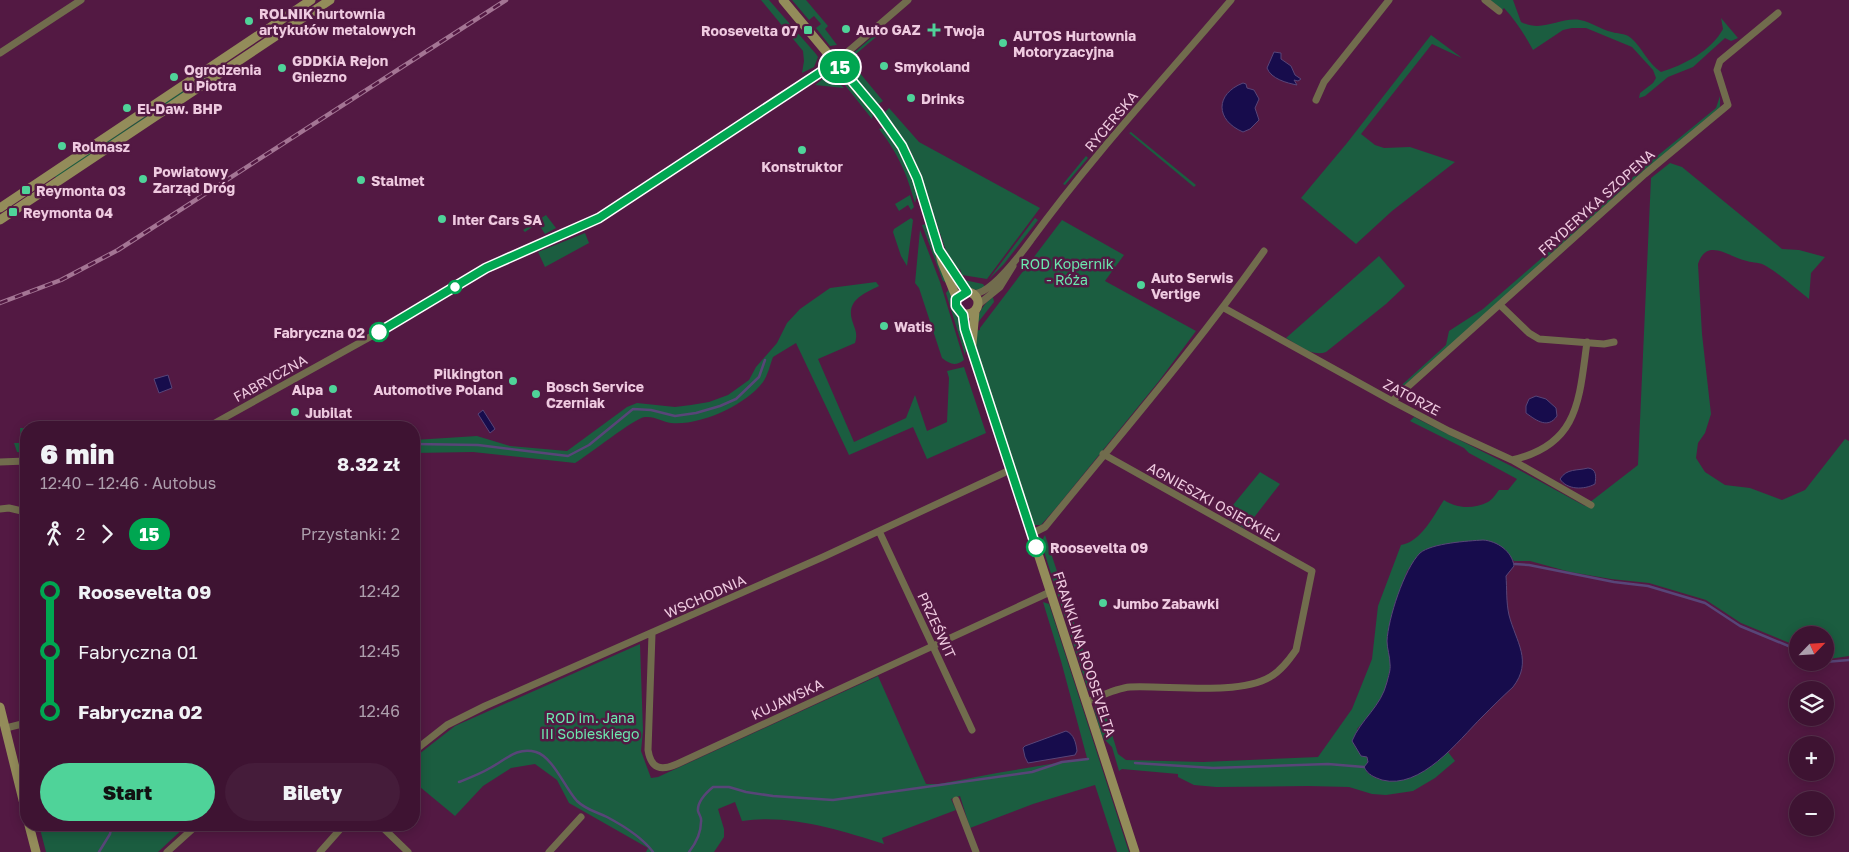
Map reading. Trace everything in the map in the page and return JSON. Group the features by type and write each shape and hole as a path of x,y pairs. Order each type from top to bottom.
{"street":[{"path":"0,54 81,0"},
{"path":"0,208 311,0"},
{"path":"0,220 330,0"},
{"path":"783,0 889,126 906,152 917,178 942,262 956,299 956,306 963,315 977,307 978,300 970,293 939,250"},
{"name":"FABRYCZNA","path":"219,421 379,332 486,268 599,218 836,62 908,0"},
{"name":"RYCERSKA","path":"970,293 979,294 1015,261 1052,210 1231,0"},
{"path":"1316,100 1324,82 1389,0"},
{"path":"1485,0 1499,11"},
{"name":"FRYDERYKA SZOPENA","path":"1392,401 1645,174 1728,106 1717,70 1720,62 1778,13"},
{"path":"1031,534 1045,527 1224,308 1264,252"},
{"name":"RYCERSKA","path":"977,307 1000,286 1009,274 1015,261"},
{"path":"956,299 970,293"},
{"path":"1500,305 1528,334 1539,338 1604,344 1614,342"},
{"name":"FRANKLINA ROOSEVELTA","path":"972,351 977,307"},
{"name":"ZATORZE","path":"1224,308 1392,401 1449,431 1512,460 1591,505"},
{"name":"FRANKLINA ROOSEVELTA","path":"963,315 965,329 1010,470 1135,852"},
{"path":"1512,460 1521,458 1550,444 1563,433 1570,422 1577,404 1587,342"},
{"name":"AGNIESZKI OSIECKIEJ","path":"1086,702 1127,687 1200,689 1245,686 1268,679 1288,661 1296,650 1312,571 1103,454"},
{"path":"0,462 20,461"},
{"name":"WSCHODNIA","path":"420,746 459,718 576,665 652,634 1010,470"},
{"path":"0,508 20,511"},
{"name":"PRZEŚWIT","path":"879,531 972,730"},
{"name":"KUJAWSKA","path":"652,634 648,750 650,759 655,766 662,768 670,767 1050,592"},
{"path":"0,707 20,787"},
{"path":"6,728 20,724"},
{"path":"956,800 976,852"},
{"path":"549,852 581,817"},
{"path":"31,831 36,852"},
{"path":"166,852 190,831"},
{"path":"320,852 339,831"},
{"path":"386,831 408,852"}],"green space":[{"path":"761,0 769,0 816,54 818,57 814,67 802,73 803,51"},
{"path":"792,0 806,0 828,26 825,29 837,45 830,46 816,28 821,24 814,16 809,20"},
{"path":"1490,0 1513,0 1521,22 1529,25 1537,26 1580,20 1608,31 1627,35 1635,42 1652,65 1661,72 1688,61 1711,44 1723,29 1721,18 1738,38 1731,41 1725,38 1693,67 1668,77 1645,96 1639,98 1640,93 1653,83 1656,78 1653,70 1632,47 1586,28 1572,28 1563,30 1533,50 1520,28 1504,8 1502,10"},
{"path":"885,26 889,26 856,54 854,66 883,101 877,105 847,69 846,62 849,57"},
{"path":"1431,35 1462,58 1432,44 1361,134 1375,145 1384,148 1410,147 1455,162 1392,211 1356,244 1301,198 1347,143"},
{"path":"217,70 161,108 160,106"},
{"path":"837,75 842,77 873,114 872,119"},
{"path":"833,77 844,88 815,85 824,78"},
{"path":"1720,96 1720,108 1398,391 1394,392 1446,345 1449,331 1483,309 1645,166 1716,108"},
{"path":"1131,102 1134,104 1113,128 1111,126"},
{"name":"ROD Kopernik - Róża","path":"889,108 919,142 1040,208 987,279 962,275 960,269 953,271 917,166 909,148 884,113"},
{"path":"147,117 56,178 55,176"},
{"path":"882,128 898,147 908,167 917,191 915,203 901,164 879,129"},
{"path":"1131,132 1196,185 1194,187 1129,133"},
{"path":"1086,156 1088,158 1065,185 1063,184"},
{"path":"1670,163 1682,167 1782,249 1799,250 1825,257 1811,273 1809,299 1783,277 1764,265 1749,262 1719,251 1712,250 1702,256 1698,264 1702,334 1711,414 1705,433 1698,443 1696,458 1705,472 1725,485 1750,488 1782,500 1805,490 1845,439 1849,441 1849,656 1834,658 1834,626 1789,626 1789,643 1741,623 1706,600 1649,583 1570,572 1530,561 1514,561 1505,550 1442,545 1421,552 1407,571 1395,604 1387,639 1391,665 1384,693 1370,715 1357,729 1368,762 1366,771 1376,778 1386,781 1397,781 1408,778 1430,767 1448,752 1455,761 1435,778 1413,791 1386,795 1372,794 1349,787 1216,787 1194,785 1178,777 1178,774 1122,769 1119,771 1112,747 1102,737 1094,709 1096,704 1102,701 1118,754 1126,760 1203,762 1318,757 1352,709 1372,659 1378,606 1401,545 1415,539 1421,533 1444,500 1454,505 1477,506 1489,501 1499,490 1508,490 1517,479 1469,453 1464,448 1410,421 1414,417 1585,506 1638,465 1651,178"},
{"path":"910,195 914,207 911,210 908,205 899,211 895,204"},
{"path":"546,215 556,228 545,234 538,223 525,232 523,230"},
{"path":"911,218 913,220 907,266 901,256 893,232 894,229"},
{"path":"1035,218 1038,220 1004,264 989,279"},
{"path":"1062,220 1124,255 1105,281 1196,331 1159,381 1056,508 1041,525 1033,525 977,351 974,331 980,330"},
{"path":"927,224 947,283 943,281 922,225"},
{"path":"920,230 940,282 964,360 955,364 942,358 919,288 915,283"},
{"path":"585,233 589,243 545,267 538,252"},
{"path":"1379,256 1405,286 1386,304 1326,352 1310,352 1286,338"},
{"path":"964,280 983,284 985,287 978,290 970,289"},
{"path":"876,282 879,286 868,291 854,302 851,313 856,334 855,343 818,359 854,442 906,418 915,395 927,431 947,422 949,378 947,371 964,367 986,433 927,459 913,427 849,455 796,343 773,357 763,382 746,399 734,406 708,417 683,423 671,423 649,417 639,419 575,463 473,452 420,453 420,440 477,436 510,446 567,451 627,407 637,403 675,407 709,402 728,395 749,380 756,367 777,343 787,323 800,309 830,288"},
{"path":"950,288 953,297 953,308 959,318 966,348 965,355 946,293"},
{"path":"993,297 994,302 976,325 981,309"},
{"path":"14,443 20,443 20,452 17,452"},
{"path":"1260,472 1280,484 1245,529 1224,516"},
{"path":"1045,535 1092,677 1099,678 1099,693 1093,694 1088,690 1041,542"},
{"name":"ROD im. Jana III Sobieskiego","path":"1043,602 1049,604 1129,852 1117,852 1095,785 1033,804 970,828 960,796 951,799 956,810 882,838 884,844 832,829 796,822 760,819 742,821 735,802 718,809 724,829 724,837 714,852 646,852 648,848 569,803 557,780 535,764 511,768 483,786 455,816 420,787 420,753 455,726 640,644 643,731 641,751 651,778 658,777 878,676 926,784 939,784 1087,758"},
{"path":"41,831 181,831 158,852 46,852"}],"shaded area":[{"path":"1274,52 1281,53 1281,59 1291,66 1295,75 1301,79 1298,81 1294,80 1297,85 1280,80 1269,72 1267,68"},
{"path":"1243,83 1246,84 1247,88 1254,90 1259,99 1255,108 1259,120 1250,129 1243,132 1227,121 1222,107 1223,100 1227,94"},
{"path":"168,375 172,388 159,393 154,379"},
{"path":"1536,396 1546,399 1556,408 1557,416 1554,420 1546,423 1542,422 1526,413 1529,399"},
{"path":"483,410 495,429 490,433 478,414"},
{"path":"1588,468 1593,470 1596,476 1595,484 1591,486 1571,487 1560,479 1569,471"},
{"path":"1483,540 1493,542 1503,548 1513,561 1514,566 1506,576 1507,600 1509,615 1521,651 1522,669 1519,678 1513,687 1450,750 1424,771 1411,778 1397,781 1382,780 1374,777 1364,767 1368,762 1367,757 1361,756 1352,741 1360,726 1376,706 1387,682 1390,671 1387,644 1390,620 1408,570 1420,553 1433,547 1450,543"},
{"path":"1066,731 1071,734 1075,742 1077,751 1075,755 1028,763 1023,748 1025,746"}],"waterway":[{"path":"420,444 478,445 568,456 589,445 633,409 651,410 675,416 696,413 736,399 759,377 765,360"},
{"path":"1515,564 1529,565 1614,582 1648,586 1705,603 1740,626 1789,646"},
{"path":"1834,661 1849,660"},
{"path":"459,782 482,772 511,755 523,751 536,752 548,760 580,804 626,828 644,841 653,852"},
{"path":"689,852 696,842 700,830 699,804 713,787 729,787 773,796 833,800 1032,772 1062,762 1088,759"},
{"path":"1135,763 1213,768 1328,764 1364,767"},
{"path":"99,852 111,831"}],"railway":[{"path":"0,303 61,280 118,250 506,0"}],"bus line":[{"name":"15","path":"379,332 486,268 507,257 578,228 623,204 836,62 895,134 909,158 939,250 967,292 960,294 956,299 956,306 963,315 965,329 1036,547"}],"place":[{"name":"ROLNIK hurtownia artykułów metalowych","path":"249,21"},
{"name":"Auto GAZ","path":"846,29"},
{"name":"Roosevelta 07","path":"808,30"},
{"name":"Twoja","path":"934,30"},
{"name":"AUTOS Hurtownia Motoryzacyjna","path":"1003,43"},
{"name":"Smykoland","path":"884,66"},
{"name":"GDDKiA Rejon Gniezno","path":"282,68"},
{"name":"Ogrodzenia u Piotra","path":"174,77"},
{"name":"Drinks","path":"911,98"},
{"name":"El-Daw. BHP","path":"127,108"},
{"name":"Rolmasz","path":"62,146"},
{"name":"Konstruktor","path":"802,150"},
{"name":"Powiatowy Zarząd Dróg","path":"143,179"},
{"name":"Stalmet","path":"361,180"},
{"name":"Reymonta 03","path":"26,190"},
{"name":"Reymonta 04","path":"13,212"},
{"name":"Inter Cars SA","path":"442,219"},
{"name":"Auto Serwis Vertige","path":"1141,285"},
{"name":"Watis","path":"884,326"},
{"name":"Fabryczna 02","path":"379,332"},
{"name":"Pilkington Automotive Poland","path":"513,381"},
{"name":"Alpa","path":"333,389"},
{"name":"Bosch Service Czerniak","path":"536,394"},
{"name":"Jubilat","path":"295,412"},
{"name":"Roosevelta 09","path":"1036,547"},
{"name":"Jumbo Zabawki","path":"1103,603"}]}
